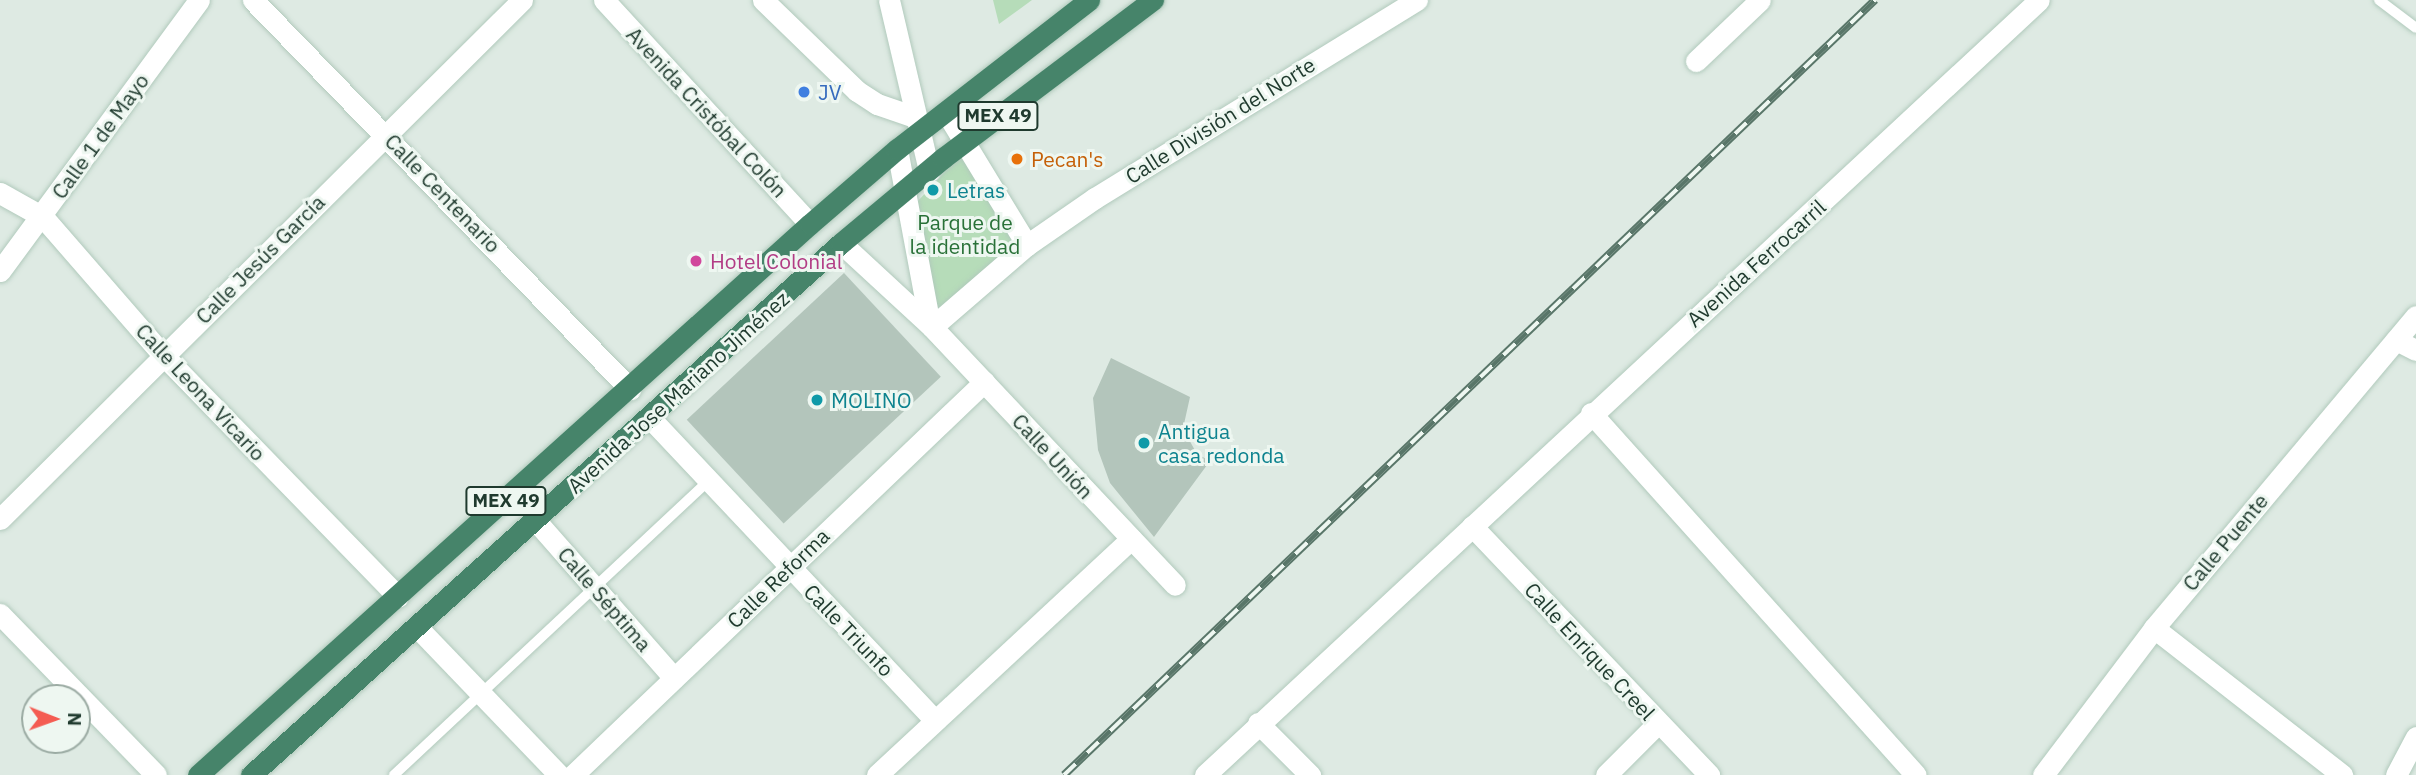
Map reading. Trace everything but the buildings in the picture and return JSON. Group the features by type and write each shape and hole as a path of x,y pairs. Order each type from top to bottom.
{"highway":[{"name":"Avenida Jose Mariano Jiménez","path":"198,775 630,389 810,224 897,149 917,126 946,112 1090,0"},
{"name":"Avenida Jose Mariano Jiménez","path":"251,775 651,419 841,243 965,141 1153,0"}],"street":[{"name":"Calle 1 de Mayo","path":"0,271 43,217 198,0"},
{"name":"Calle Centenario","path":"253,0 385,133 630,389"},
{"name":"Calle Jesús García","path":"0,519 385,133 522,0"},
{"name":"Avenida Cristóbal Colón","path":"604,0 810,224"},
{"path":"763,0 857,91 917,126"},
{"path":"890,0 929,171"},
{"name":"Calle División del Norte","path":"1027,245 1163,154 1417,0"},
{"path":"1696,61 1760,0"},
{"name":"Avenida Ferrocarril","path":"1205,775 1591,413 2039,0"},
{"path":"897,149 931,326 1027,245 946,112"},
{"name":"Calle Leona Vicario","path":"0,193 43,217 163,355 398,597"},
{"name":"Calle Unión","path":"841,243 931,326 1175,585"},
{"name":"Calle Puente","path":"2043,775 2154,628 2416,316"},
{"path":"2396,340 2416,351"},
{"name":"Calle Reforma","path":"573,775 984,382"},
{"path":"1591,413 1916,775"},
{"name":"Calle Triunfo","path":"651,419 934,719"},
{"name":"Calle Séptima","path":"536,521 674,678"},
{"name":"Calle Enrique Creel","path":"1472,526 1709,775"},
{"path":"877,775 934,719 1131,539"},
{"path":"0,614 156,775"},
{"path":"418,628 559,775"},
{"path":"2154,628 2342,775"},
{"path":"1258,723 1310,775"},
{"path":"1606,775 1658,723"},
{"path":"2396,775 2416,737"}],"lane":[{"path":"2379,0 2416,28"},
{"path":"394,775 708,481"}],"green space":[{"path":"993,0 1032,0 999,24"},
{"name":"Parque de la identidad","path":"965,150 1021,244 932,320 918,201"}],"railway":[{"path":"1064,775 1875,0"}],"place":[{"name":"JV","path":"804,92"},
{"name":"Pecan's","path":"1017,159"},
{"name":"Letras","path":"933,190"},
{"name":"Hotel Colonial","path":"696,261"},
{"name":"MOLINO","path":"817,400"},
{"name":"Antigua casa redonda","path":"1144,443"}]}
